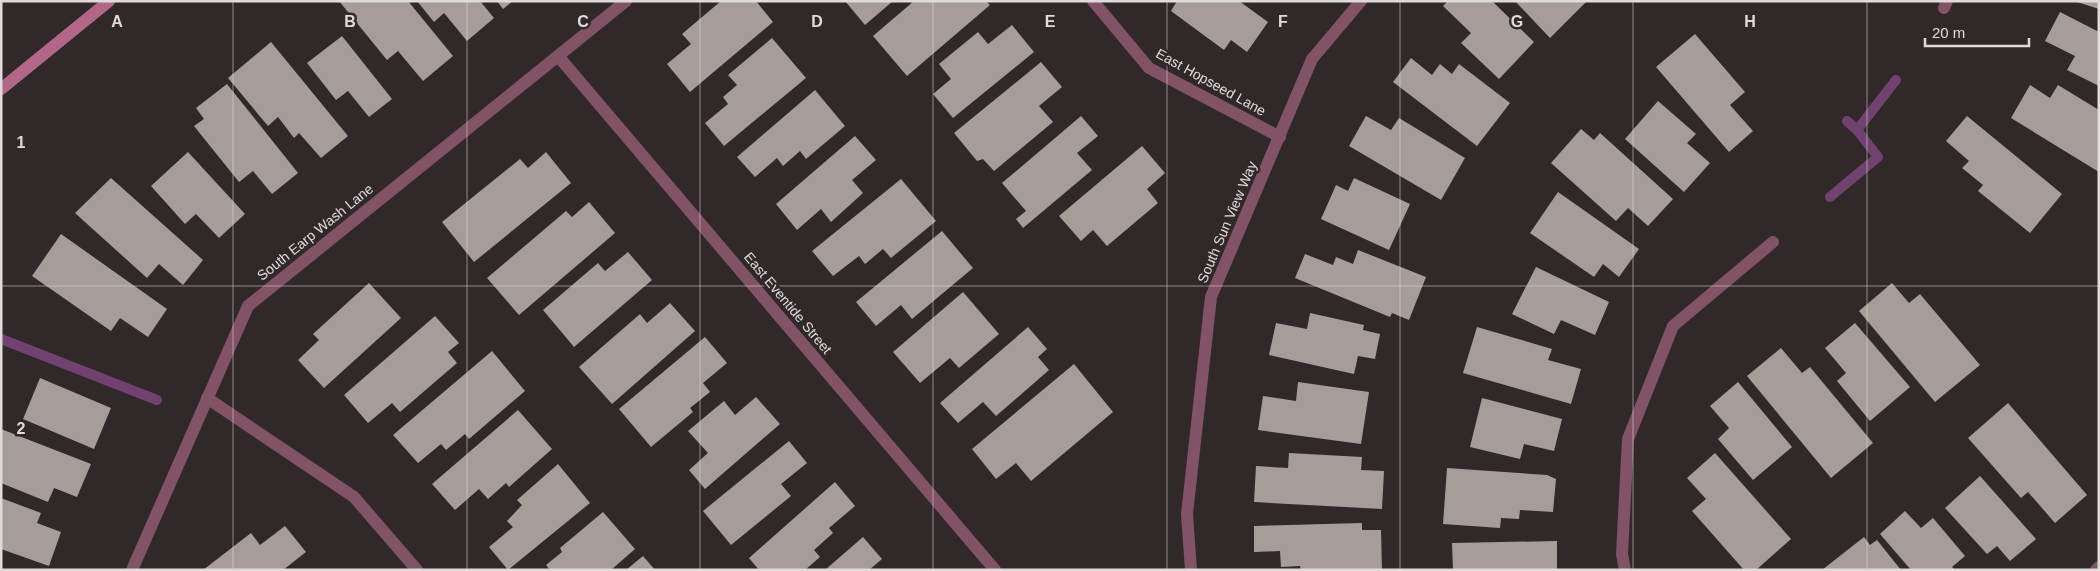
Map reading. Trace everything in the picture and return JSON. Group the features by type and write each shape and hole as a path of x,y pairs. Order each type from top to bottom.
{"main road":[{"path":"1,89 109,1"}],"street":[{"name":"South Earp Wash Lane","path":"132,570 248,306 626,1"},
{"name":"East Hopseed Lane","path":"1094,1 1149,68 1280,137"},
{"name":"South Sun View Way","path":"1191,570 1187,514 1211,297 1312,59 1361,1"},
{"name":"East Eventide Street","path":"558,56 995,570"},
{"path":"1625,570 1622,554 1628,439 1674,326 1773,242"},
{"path":"207,398 354,497 417,570"}],"building":[{"path":"339,1 408,1 453,56 423,81 398,51 387,60"},
{"path":"417,1 480,1 494,18 467,41 444,13 434,22"},
{"path":"497,1 513,1 503,9"},
{"path":"721,1 756,1 773,22 690,92 667,64 691,44 682,34"},
{"path":"845,1 893,1 865,25"},
{"path":"914,1 986,1 990,5 907,76 873,36"},
{"path":"1177,1 1239,1 1268,22 1247,52 1231,40 1224,50 1171,11"},
{"path":"1448,1 1492,1 1534,42 1499,79 1461,43 1471,33 1443,6"},
{"path":"1515,1 1587,1 1550,38"},
{"path":"2099,1 2099,9 2077,2"},
{"path":"2060,12 2099,32 2099,86 2067,70 2075,56 2045,41"},
{"path":"1012,25 1034,52 953,118 933,94 951,79 939,64 978,32 988,44"},
{"path":"1695,34 1745,92 1730,105 1753,131 1729,152 1656,67"},
{"path":"342,36 392,99 369,117 348,91 336,100 307,63"},
{"path":"772,38 806,78 724,146 705,123 728,104 723,97 737,85 728,75"},
{"path":"271,42 348,136 321,158 299,133 294,138 278,117 268,126 228,78"},
{"path":"1411,58 1432,75 1440,64 1452,74 1459,64 1510,103 1477,146 1393,82"},
{"path":"1041,62 1062,87 1039,106 1053,122 994,171 983,159 977,161 954,133"},
{"path":"227,84 298,173 272,194 253,171 239,182 194,126 204,119 196,108"},
{"path":"2030,85 2050,98 2058,85 2099,110 2099,172 2011,118"},
{"path":"815,90 845,126 806,159 800,151 783,166 777,158 755,177 737,157"},
{"path":"1658,101 1696,134 1687,143 1710,163 1684,192 1625,139"},
{"path":"1081,116 1098,136 1077,153 1092,170 1023,228 1016,219 1026,211 1002,183"},
{"path":"1366,116 1391,130 1399,118 1465,158 1441,200 1349,146"},
{"path":"1967,116 2062,194 2030,233 1978,191 1983,185 1962,168 1969,161 1946,141"},
{"path":"1581,129 1594,140 1600,133 1673,199 1648,226 1628,208 1616,221 1551,163"},
{"path":"855,136 876,160 852,180 863,193 831,222 821,209 797,230 776,204"},
{"path":"1142,146 1165,173 1147,189 1158,203 1107,246 1093,230 1081,241 1059,216"},
{"path":"188,152 245,214 219,238 196,214 185,224 151,186"},
{"path":"546,152 571,183 474,262 442,222 520,159 528,168"},
{"path":"111,178 203,260 183,285 159,264 147,278 75,213"},
{"path":"1354,178 1410,204 1389,250 1321,219 1336,185 1348,191"},
{"path":"901,179 936,221 891,258 883,249 865,264 859,256 833,276 812,251"},
{"path":"1558,192 1639,249 1619,277 1603,264 1594,277 1530,233"},
{"path":"589,202 615,233 519,315 487,278 566,211 572,217"},
{"path":"942,231 973,268 912,319 901,305 876,326 856,302"},
{"path":"61,234 167,309 148,337 120,318 111,331 32,276"},
{"path":"1358,250 1426,277 1409,320 1392,313 1390,317 1295,278 1305,254 1333,265 1336,257 1353,264"},
{"path":"628,252 652,280 574,347 543,310 598,263 605,271"},
{"path":"1536,267 1609,302 1595,335 1561,320 1554,334 1512,314"},
{"path":"369,283 401,318 324,388 298,360 319,340 313,334"},
{"path":"1892,283 1909,303 1920,294 1980,365 1935,402 1859,311"},
{"path":"963,292 999,334 959,368 950,358 920,383 893,352"},
{"path":"670,303 695,331 612,404 579,367 640,314 647,323"},
{"path":"1310,313 1364,325 1363,330 1380,334 1375,359 1358,356 1354,374 1269,355 1276,323 1307,329"},
{"path":"435,316 459,343 448,352 457,363 400,412 392,403 368,423 344,395"},
{"path":"1855,323 1910,387 1870,421 1837,381 1846,373 1825,348"},
{"path":"1028,327 1047,349 1038,357 1049,370 996,416 983,402 958,423 940,403"},
{"path":"1477,327 1552,349 1548,360 1581,369 1571,404 1463,373"},
{"path":"705,337 727,363 703,383 710,392 690,408 693,412 651,447 619,409"},
{"path":"1781,348 1802,373 1810,367 1873,443 1831,478 1747,376"},
{"path":"492,351 525,391 469,439 465,434 446,450 441,444 418,463 393,435"},
{"path":"1074,364 1113,412 1031,481 1016,463 996,479 972,449"},
{"path":"40,378 111,408 94,449 23,419"},
{"path":"1298,382 1369,392 1361,444 1258,430 1263,396 1296,401"},
{"path":"1738,382 1792,447 1753,480 1718,439 1729,428 1710,406"},
{"path":"756,397 780,424 705,489 689,470 708,453 688,431 724,401 735,415"},
{"path":"1482,398 1562,419 1554,451 1524,444 1520,459 1470,447"},
{"path":"2008,403 2087,495 2055,523 2028,492 2021,498 1968,438"},
{"path":"518,410 552,449 509,487 506,483 488,499 479,489 455,510 432,484"},
{"path":"1,429 91,464 77,497 54,488 48,502 1,483"},
{"path":"789,441 807,463 781,484 791,496 731,545 703,511"},
{"path":"1289,453 1362,457 1361,470 1384,471 1382,509 1254,502 1256,466 1288,468"},
{"path":"1715,453 1791,539 1756,570 1744,570 1692,511 1706,499 1687,478"},
{"path":"558,464 590,503 508,570 489,547 513,527 507,521 522,505 517,500"},
{"path":"1447,468 1547,475 1556,479 1553,512 1520,510 1519,519 1501,518 1500,528 1443,524"},
{"path":"1980,476 2036,539 2010,561 1997,546 1987,554 1945,508"},
{"path":"835,482 855,506 829,528 833,533 814,550 820,557 805,570 759,570 749,558"},
{"path":"1,498 41,513 37,523 61,532 49,566 1,549"},
{"path":"1905,511 1921,528 1933,518 1965,556 1952,567 1955,570 1911,570 1880,534"},
{"path":"603,512 635,549 611,570 550,570 546,565 562,552 560,548"},
{"path":"1362,523 1362,530 1381,530 1382,570 1301,570 1300,566 1281,567 1280,551 1254,552 1254,526"},
{"path":"285,526 306,552 283,570 203,570 251,533 260,545"},
{"path":"863,537 882,559 869,570 825,570"},
{"path":"1864,537 1870,545 1877,540 1901,570 1822,570"},
{"path":"1557,541 1557,570 1453,570 1452,543"},
{"path":"643,556 655,570 626,570"}],"waterway":[{"path":"1847,121 1857,130 1896,80"},
{"path":"1830,197 1878,157 1857,130"},
{"path":"1,339 157,400"}]}
